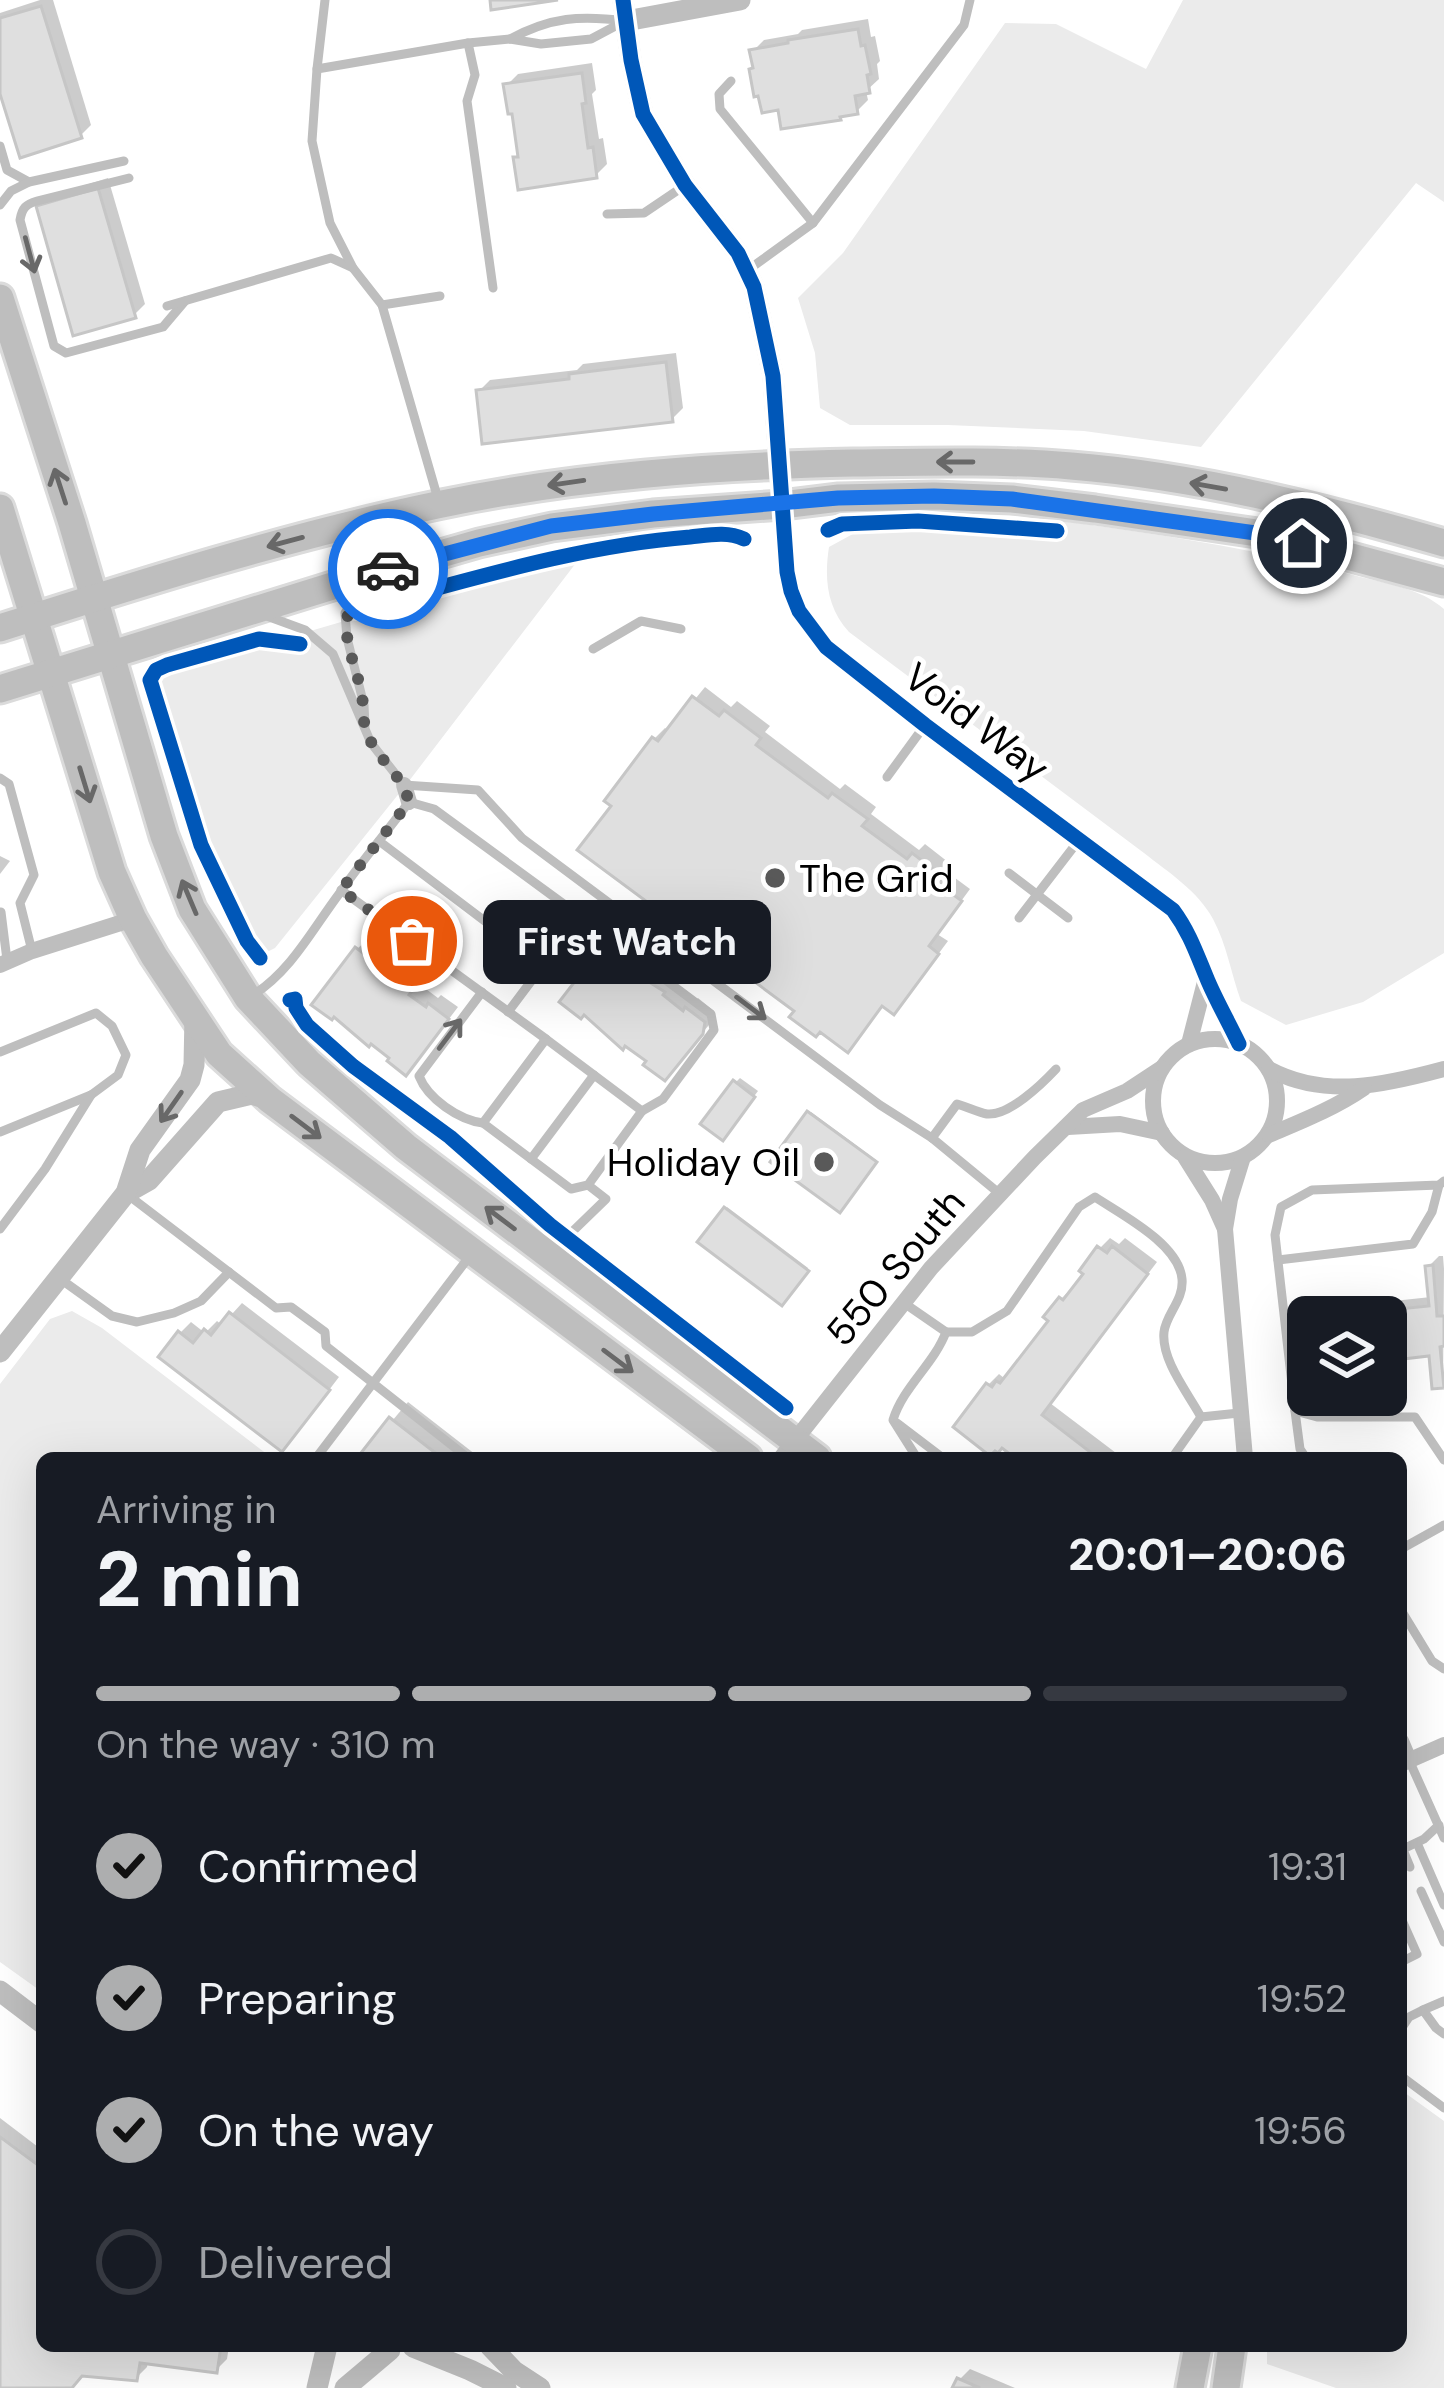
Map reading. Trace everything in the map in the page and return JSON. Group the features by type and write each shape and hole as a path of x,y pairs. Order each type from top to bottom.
{"main road":[{"path":"0,298 164,836 192,909 248,998 309,1064 406,1147 797,1452"},
{"path":"0,689 479,543 551,526 653,514 780,483 959,461 1072,466 1142,475 1290,501 1444,543"},
{"path":"0,628 275,544 439,504 634,473 780,483 838,498 1012,499 1270,535 1444,582"},
{"path":"0,508 112,872 133,919 219,1054 270,1100 740,1452"},
{"path":"1190,2388 1197,2352"},
{"path":"1226,2388 1231,2352"}],"street":[{"path":"740,0 624,11 644,114 685,185 737,253 763,320 773,376 780,483"},
{"name":"Void Way","path":"780,483 791,591 799,611 826,647 1173,910 1202,958 1206,977 1239,1044"},
{"path":"4,963 133,919"},
{"path":"1189,1044 1206,977"},
{"path":"0,1352 126,1193 140,1150 190,1080 195,1016"},
{"path":"1269,1135 1278,1094 1261,1058 1239,1044 1206,1039 1189,1044 1162,1068 1152,1103 1156,1122 1178,1153 1214,1165 1244,1157 1269,1135 1336,1107 1365,1088"},
{"name":"550 South","path":"797,1452 931,1268 1000,1194 1083,1110 1127,1091 1162,1068"},
{"path":"1268,1069 1302,1084 1365,1088 1444,1070"},
{"path":"126,1193 149,1180 218,1102 252,1094 270,1100"},
{"path":"1068,1127 1120,1124 1162,1133"},
{"path":"1185,1156 1225,1229"},
{"path":"1244,1157 1225,1229 1244,1452"},
{"path":"1407,1761 1444,1745"},
{"path":"0,1991 36,2018"},
{"path":"317,2388 326,2352"},
{"path":"345,2388 391,2352"},
{"path":"414,2352 459,2365 506,2388"},
{"path":"496,2352 540,2388"}],"lane":[{"path":"325,0 312,141 330,223 352,268 382,305 439,504"},
{"path":"746,271 812,223 964,25 970,0"},
{"path":"317,69 510,38 541,44 590,39 624,11"},
{"path":"510,38 538,23 624,11"},
{"path":"468,43 475,75 467,101 493,288"},
{"path":"731,81 719,94 720,109 812,223"},
{"path":"0,146 7,170 29,182"},
{"path":"0,206 11,191 29,182 124,160"},
{"path":"129,178 28,203 22,210 20,220 54,346 66,353 163,327 185,301"},
{"path":"608,214 644,213 685,185"},
{"path":"167,306 331,258 352,268"},
{"path":"382,305 440,296"},
{"path":"365,731 345,613 371,574"},
{"path":"255,611 305,630 332,654 365,731 406,794 434,809 711,1015 714,1030 663,1099 642,1111 588,1185 571,1189 483,1123 466,1121 424,1088 418,1076 482,992"},
{"path":"592,649 641,621 681,629"},
{"path":"886,777 925,725"},
{"path":"0,778 9,784 34,874 20,903 1,912 4,963"},
{"path":"406,794 478,790 522,838 880,1105 932,1138 1000,1194"},
{"path":"248,998 274,982 290,963 380,841 406,794"},
{"path":"1019,918 1079,840"},
{"path":"380,841 543,965"},
{"path":"1009,873 1068,918"},
{"path":"341,890 642,1111"},
{"path":"20,903 32,951"},
{"path":"508,1012 580,916"},
{"path":"0,1052 96,1013 112,1025 126,1054 118,1076 91,1095 0,1132"},
{"path":"483,1123 546,1040"},
{"path":"932,1138 957,1104 985,1114 1001,1113 1056,1069"},
{"path":"531,1159 594,1075"},
{"path":"0,1228 45,1169 91,1095"},
{"path":"1278,1260 1413,1244 1442,1183 1312,1190 1281,1207 1275,1235 1287,1340"},
{"path":"553,1258 606,1199 588,1185"},
{"path":"126,1193 277,1307 291,1307 325,1332 326,1346 460,1452"},
{"path":"904,1303 946,1332 972,1332 1007,1311 1079,1207 1095,1197 1139,1225 1174,1256 1182,1279 1179,1303 1164,1330 1171,1367 1201,1417"},
{"path":"321,1452 472,1252"},
{"path":"59,1278 112,1316 137,1322 201,1301 229,1272"},
{"path":"913,1452 893,1420 897,1406 940,1349 946,1332"},
{"path":"1176,1452 1201,1417 1239,1413"},
{"path":"1296,1416 1302,1452"},
{"path":"1313,1416 1415,1417 1444,1460"},
{"path":"893,1420 935,1452"},
{"path":"1407,1547 1444,1525"},
{"path":"1407,1620 1432,1661 1444,1670"},
{"path":"1407,1765 1441,1824 1444,1838"},
{"path":"1407,1848 1441,1824"},
{"path":"1417,1843 1444,1905"},
{"path":"1407,1861 1410,1867"},
{"path":"1407,1960 1444,1942 1421,1891"},
{"path":"1407,1932 1417,1954"},
{"path":"1407,2020 1444,2001"},
{"path":"1424,2010 1444,2034"},
{"path":"1407,2014 1409,2017"},
{"path":"1407,2081 1444,2108"}],"shaded area":[{"path":"1183,0 1444,0 1444,202 1416,183 1201,447 1084,431 850,425 820,408 815,353 798,298 843,253 1005,23 1056,24 1146,69"},
{"path":"1061,521 1284,558 1403,588 1444,609 1444,953 1363,1002 1286,1025 1241,1001 1218,929 1191,891 849,632 832,603 827,582 829,547 862,529 981,530 1059,537"},
{"path":"579,559 409,781 267,952 231,905 215,869 155,688 159,675 539,564"},
{"path":"72,1311 102,1328 264,1452 36,1452 36,1988 0,1962 0,1384 50,1319"},
{"path":"1407,2094 1444,2121 1444,2388 1336,2388 1267,2364 1267,2352 1407,2352"}],"building":[{"path":"490,0 558,0 491,10"},
{"path":"41,6 82,138 20,158 0,94 0,18"},
{"path":"858,29 871,74 867,75 870,93 855,96 858,114 781,129 778,110 762,113 758,96 754,97 749,50"},
{"path":"582,73 588,148 593,147 597,178 518,190 512,114 508,114 503,84"},
{"path":"98,188 136,318 73,336 36,206"},
{"path":"666,362 673,422 482,444 476,390"},
{"name":"The Grid","path":"692,696 719,716 724,710 761,738 756,745 828,798 832,793 868,819 862,826 907,859 912,853 940,874 934,881 962,901 929,946 939,954 894,1015 882,1006 848,1053 789,1017 794,1011 577,850 611,806 604,801 652,737 658,741"},
{"path":"603,945 625,961 622,965 705,1022 703,1034 665,1081 643,1065 646,1061 625,1046 623,1050 584,1015 581,1019 559,1002"},
{"path":"355,947 376,963 373,967 412,991 409,995 449,1019 406,1076 371,1044 369,1047 334,1017 311,1005"},
{"path":"733,1080 755,1097 723,1141 700,1124"},
{"name":"Holiday Oil","path":"807,1111 877,1162 840,1213 770,1162"},
{"path":"724,1207 809,1271 782,1306 697,1242"},
{"path":"1097,1246 1107,1253 1112,1246 1148,1274 1042,1415 1090,1452 1007,1452 1002,1448 985,1452 953,1427 986,1383 992,1387 1000,1383 1048,1321 1043,1317 1083,1274 1079,1271"},
{"path":"1433,1265 1437,1316 1444,1316 1444,1346 1440,1347 1444,1388 1432,1389 1429,1356 1407,1359 1407,1308 1429,1306 1425,1266"},
{"path":"229,1312 330,1390 282,1452 158,1357 178,1331 193,1343 204,1329 211,1335"},
{"path":"389,1417 434,1452 362,1452"},
{"path":"0,2137 36,2164 36,2352 220,2352 217,2373 140,2363 137,2381 82,2376 72,2388 0,2388"},
{"path":"957,2378 980,2388 952,2388"}],"cycle path":[{"path":"623,0 643,114 685,185 738,253 754,287 773,376 787,572 799,611 826,647 1173,910 1239,1044"},
{"path":"828,530 842,524 918,521 1057,531"},
{"path":"356,610 605,548 711,535 744,539"},
{"path":"260,958 247,941 201,845 150,680 167,665 259,639 300,644"},
{"path":"290,1000 295,999 307,1025 353,1066 450,1137 550,1225 786,1408"}],"way so far":[{"path":"388,569 371,574 351,602 345,613 347,638 364,705 365,731 404,785 409,802 341,890 412,941"}],"place":[{"name":"The Grid","path":"775,878"},
{"name":"First Watch","path":"412,941"},
{"name":"Holiday Oil","path":"824,1162"}],"route":[{"path":"388,569 551,526 838,498 1012,499 1302,543"}]}
